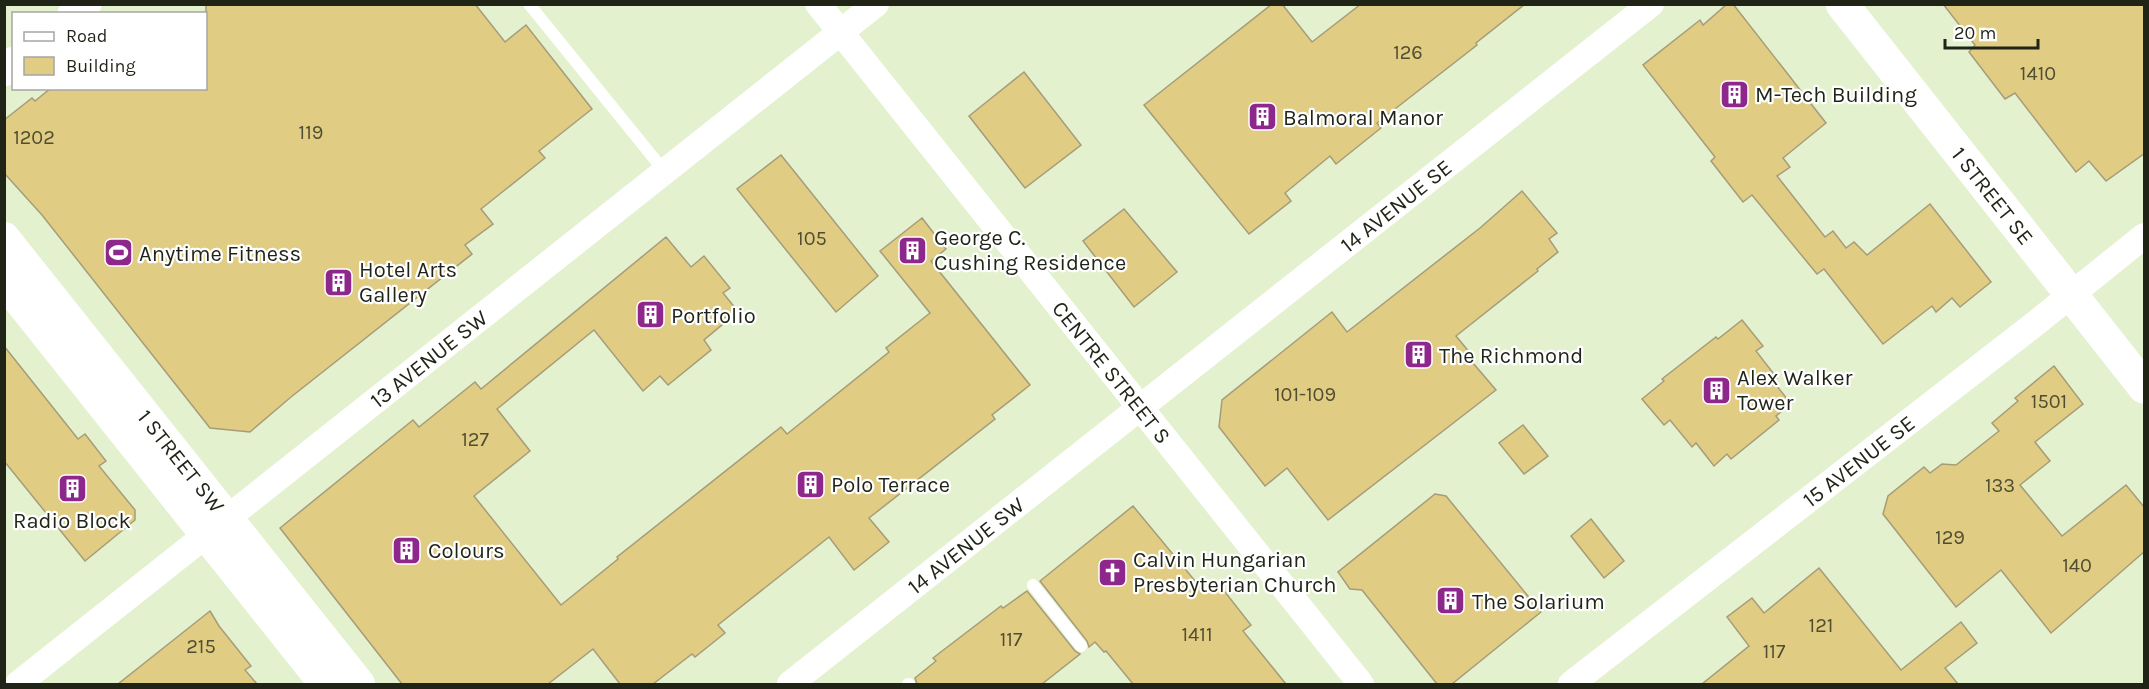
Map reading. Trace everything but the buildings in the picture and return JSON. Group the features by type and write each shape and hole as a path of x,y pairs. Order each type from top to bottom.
{"main road":[{"name":"1 STREET SE","path":"1842,4 2145,387"}],"street":[{"name":"CENTRE STREET S","path":"818,4 1360,684"},
{"name":"13 AVENUE SW","path":"18,684 876,4"},
{"name":"14 AVENUE SE","path":"1142,408 1651,4"},
{"name":"15 AVENUE SE","path":"1571,684 2145,236"},
{"name":"1 STREET SW","path":"4,238 216,528 325,684"},
{"name":"1 STREET SW","path":"4,280 216,528 359,684"},
{"name":"14 AVENUE SW","path":"790,684 1142,408"}],"lane":[{"path":"529,4 665,172"},
{"path":"1033,585 1081,646"}],"place":[{"name":"M-Tech Building","path":"1734,94"},
{"name":"Balmoral Manor","path":"1262,117"},
{"name":"George C. Cushing Residence","path":"913,250"},
{"name":"Anytime Fitness","path":"118,253"},
{"name":"Hotel Arts Gallery","path":"338,282"},
{"name":"Portfolio","path":"650,315"},
{"name":"The Richmond","path":"1418,355"},
{"name":"Alex Walker Tower","path":"1716,390"},
{"name":"Polo Terrace","path":"810,484"},
{"name":"Radio Block","path":"72,488"},
{"name":"Colours","path":"407,550"},
{"name":"Calvin Hungarian Presbyterian Church","path":"1112,572"},
{"name":"The Solarium","path":"1451,601"}]}
